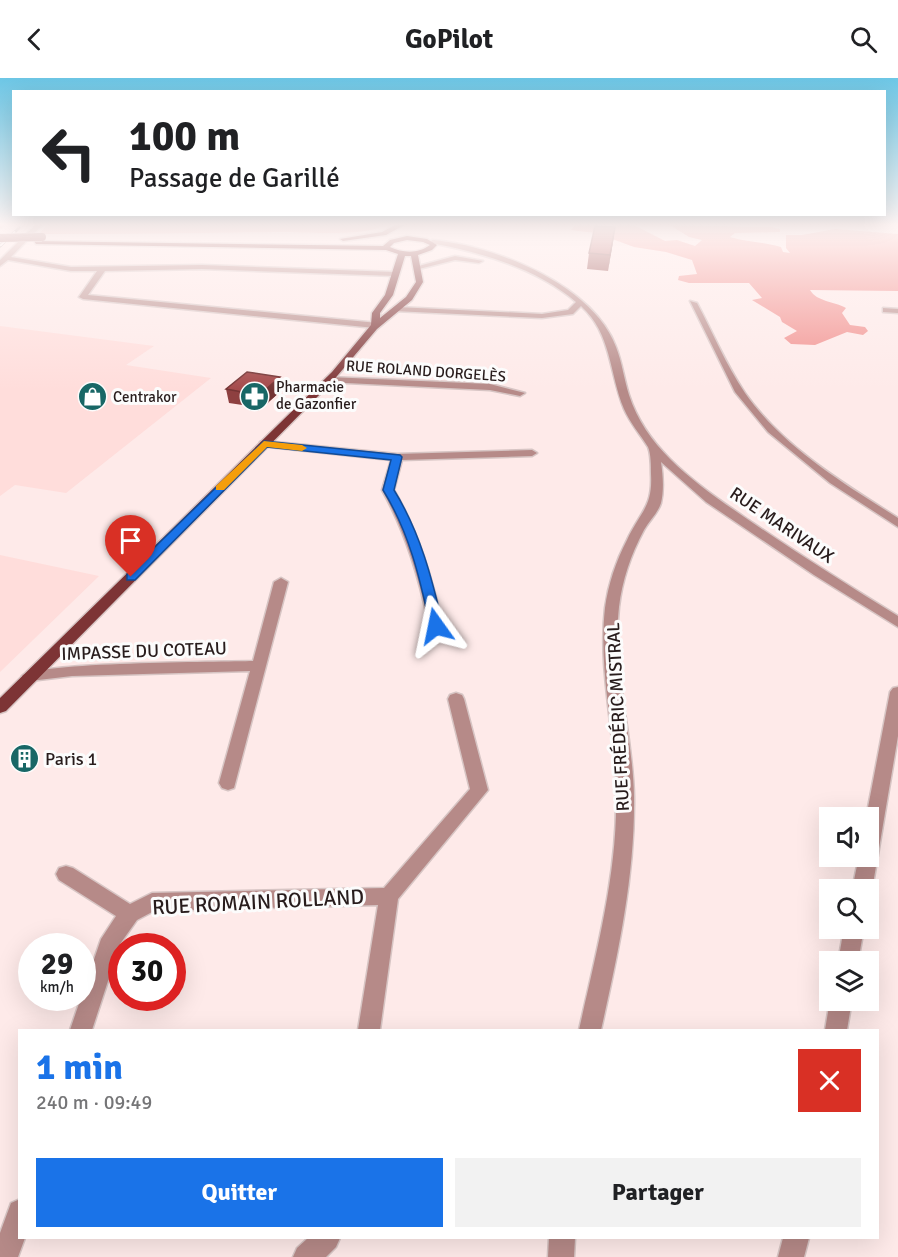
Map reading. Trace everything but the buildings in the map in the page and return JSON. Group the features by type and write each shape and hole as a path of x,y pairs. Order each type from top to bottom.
{"main road":[{"path":"375,325 376,313 389,294 393,280"},
{"path":"0,707 329,380 375,325 397,309 416,290 419,280"}],"street":[{"path":"95,280 83,297 375,325"},
{"name":"RUE MARIVAUX","path":"547,280 560,286 596,317 612,348 629,410 654,447 694,487 769,539 898,622"},
{"path":"397,309 542,316 570,312 581,302"},
{"path":"693,303 741,393 756,413 798,455 898,522"},
{"path":"886,310 898,310"},
{"name":"RUE ROLAND DORGELÈS","path":"329,380 490,387 520,393"},
{"path":"264,444 397,457 532,453"},
{"name":"RUE FRÉDÉRIC MISTRAL","path":"590,1029 614,914 623,847 625,795 610,649 612,609 619,573 626,555 638,530 654,506 658,476 654,447"},
{"path":"397,457 388,490 404,515 426,579 436,626"},
{"path":"228,783 281,582"},
{"name":"IMPASSE DU COTEAU","path":"30,676 72,671 259,666"},
{"path":"876,807 898,692"},
{"name":"RUE ROMAIN ROLLAND","path":"369,1029 389,896 479,790 456,699"},
{"name":"RUE ROMAIN ROLLAND","path":"66,874 130,914"},
{"name":"RUE ROMAIN ROLLAND","path":"81,1029 111,939 130,914 152,902 389,896"},
{"path":"836,1029 839,1011"},
{"path":"4,1257 18,1218"},
{"path":"306,1257 326,1239"},
{"path":"561,1257 562,1239"},
{"path":"791,1257 796,1239"}],"shaded area":[{"path":"678,280 898,280 898,291 810,290 821,299 846,308 842,313 850,325 865,327 868,331 863,335 847,332 815,345 791,344 784,338 797,331 782,322 780,317 752,300 762,298 749,283 689,283"},
{"path":"0,326 154,346 126,365 211,378 66,493 15,485 0,496"},
{"path":"0,555 99,576 0,672"}],"slow traffic":[{"path":"220,488 264,444 302,448"}],"place":[{"name":"Pharmacie de Gazonfier","path":"255,396"},
{"name":"Centrakor","path":"92,397"},
{"name":"Paris 1","path":"24,759"}],"route":[{"path":"131,577 264,444 397,457 388,490 404,515 426,579 436,626"}]}
